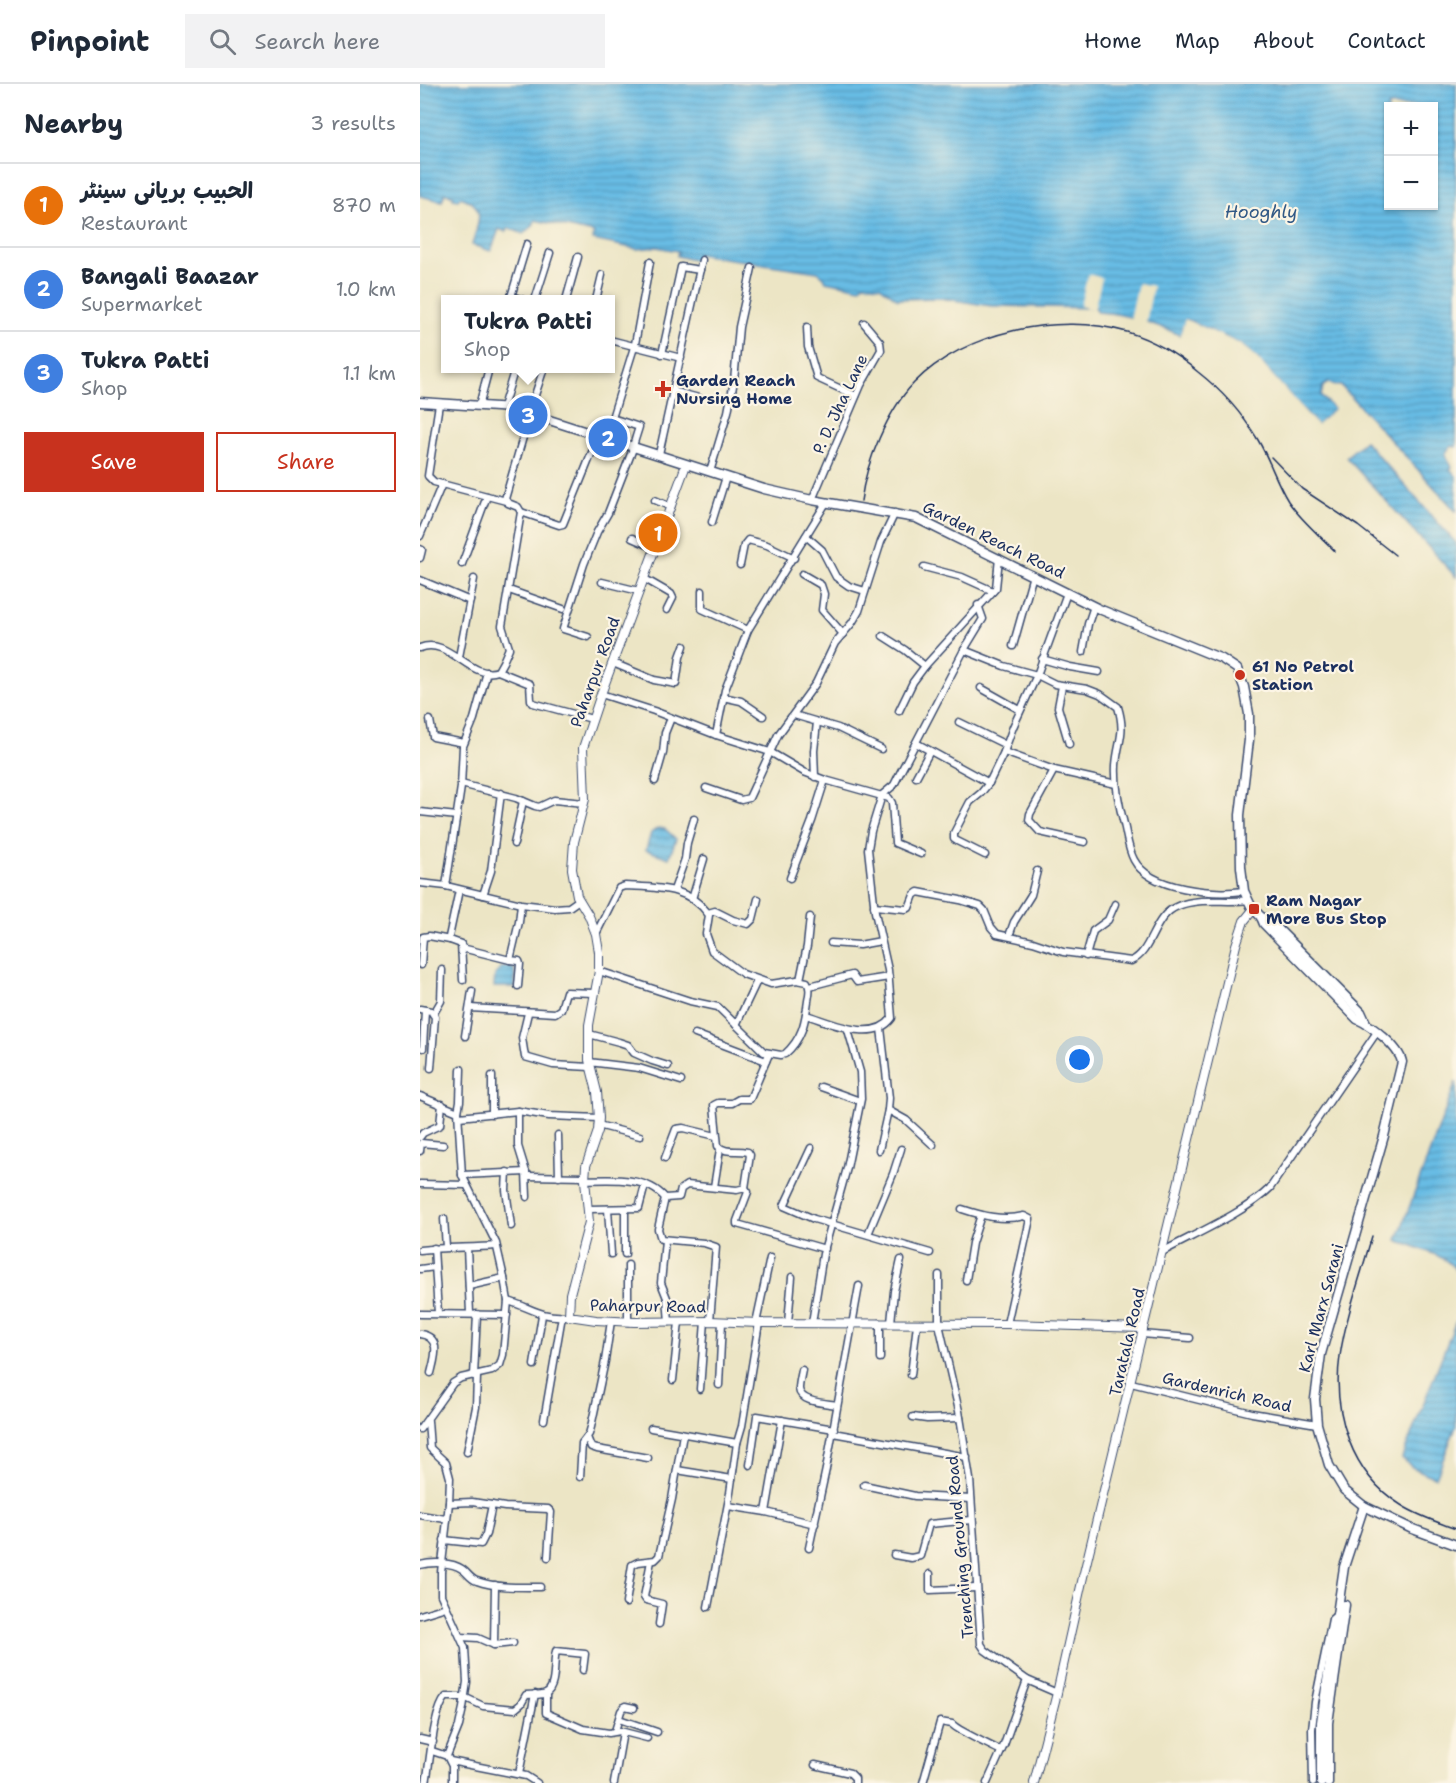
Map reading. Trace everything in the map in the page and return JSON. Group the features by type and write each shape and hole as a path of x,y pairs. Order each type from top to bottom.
{"main road":[{"name":"Garden Reach Road","path":"420,402 503,407 530,413 726,477 812,500 916,518 1094,606 1222,659 1237,669 1247,701 1250,724 1240,815 1240,857 1244,891 1253,910"},
{"name":"Karl Marx Sarani","path":"1253,910 1357,1019 1366,1023 1398,1052 1402,1062 1386,1127 1321,1354 1315,1399 1320,1439 1334,1475 1344,1490 1364,1506 1410,1528 1456,1545"},
{"path":"1328,1783 1328,1723 1334,1663 1350,1553 1364,1506"},
{"path":"1321,1783 1321,1722 1334,1663"}],"street":[{"path":"511,295 527,244"},
{"path":"537,295 550,253"},
{"path":"567,295 578,257"},
{"path":"659,454 702,260"},
{"path":"588,637 563,629 584,564 597,532 608,513 639,427 612,418 633,346 650,262"},
{"path":"662,354 681,267 700,270"},
{"path":"710,472 728,412 734,381 739,327 752,268"},
{"path":"597,295 602,275"},
{"name":"P. D. Jha Lane","path":"812,500 856,396 881,346 864,323"},
{"path":"807,327 808,347 817,378 856,396"},
{"path":"615,341 681,358"},
{"path":"479,406 488,373"},
{"path":"503,407 514,373"},
{"path":"533,401 543,373"},
{"path":"672,391 699,398"},
{"path":"439,404 427,472 430,480 506,501 518,507 521,512 559,525 563,524 599,435"},
{"path":"506,501 530,413"},
{"name":"Paharpur Road","path":"687,465 601,694 584,748 584,803 572,853 575,888 579,900 590,916 596,934 600,963 589,1034 590,1065 597,1092 599,1121 586,1166 589,1222 565,1316 628,1322 1007,1324 1143,1331"},
{"path":"712,522 726,477"},
{"path":"420,536 442,484"},
{"path":"462,564 487,496"},
{"path":"655,500 671,507"},
{"path":"716,735 723,697 748,630 826,503"},
{"path":"498,671 509,648 502,626 521,512"},
{"path":"706,788 741,800 746,800 750,795 778,735 816,683 835,643 859,611 881,542 895,513"},
{"path":"806,536 822,550 839,580 865,591"},
{"path":"632,538 655,548"},
{"path":"740,565 744,544 748,540 774,548 794,558"},
{"path":"420,549 422,550 420,558"},
{"path":"899,711 913,682 925,666 993,591 997,583 999,558"},
{"path":"924,567 962,578 993,591"},
{"path":"802,574 821,585 824,594 822,610 843,634"},
{"path":"1013,646 1033,575"},
{"path":"459,657 474,579"},
{"path":"645,579 671,594 673,598 667,610"},
{"path":"420,580 470,601"},
{"path":"603,582 639,591"},
{"path":"509,590 563,609"},
{"path":"702,591 702,609 748,630"},
{"path":"985,855 957,841 953,836 970,802 988,783 1004,752 1020,710 1037,675 1067,593"},
{"path":"806,1015 848,1030 881,1028 892,1018 889,977 874,906 868,849 871,831 882,795 894,785 964,650 973,639 982,619 978,605"},
{"path":"1083,652 1094,606"},
{"path":"883,636 925,666"},
{"path":"420,648 436,646 459,657 471,666 487,672 498,671 530,684 533,703 592,719"},
{"path":"613,663 654,680 676,684 684,646"},
{"path":"964,650 1062,686 1087,689 1100,694 1118,707 1123,734 1116,764 1116,784 1134,861 1143,870 1162,882 1196,891 1228,893 1244,891"},
{"path":"1042,659 1099,672"},
{"path":"447,886 461,784 464,743 474,719 487,672"},
{"path":"1062,686 1058,708 1069,744"},
{"path":"981,688 1020,710"},
{"path":"601,694 770,752 815,777 889,798 892,803 896,843 921,854"},
{"path":"723,697 741,701 764,716"},
{"path":"794,715 838,729 881,749"},
{"path":"655,781 663,753 665,733 671,718"},
{"path":"430,720 432,737 464,743"},
{"path":"815,777 814,750 817,722"},
{"path":"959,722 1006,745"},
{"path":"916,743 988,783"},
{"path":"916,777 930,751"},
{"path":"1004,752 1054,770 1116,784"},
{"path":"1054,770 1029,820 1041,832 1085,842"},
{"path":"790,878 825,780"},
{"path":"461,784 539,807 554,800 584,803"},
{"path":"483,895 491,871 501,794"},
{"path":"514,844 523,801"},
{"path":"420,812 457,816"},
{"path":"674,890 685,859 694,819"},
{"path":"692,899 704,859"},
{"path":"1009,936 1014,922 1030,895 1037,871"},
{"path":"420,883 447,886 521,903 563,909 579,900"},
{"path":"596,934 619,888 625,886 674,890 692,899 708,913 710,918 705,933 713,953 743,974 757,981 771,984 806,981 810,986 804,1028 794,1045 781,1055 769,1054 764,1052 718,1007 690,1001 599,971"},
{"path":"450,940 459,890"},
{"path":"874,906 906,909 910,906 914,895 920,892 960,900 980,906 994,932 1063,952 1131,961 1143,952 1160,921 1171,909 1191,903 1248,900"},
{"path":"708,913 716,911 733,920 748,924 753,919 758,898"},
{"path":"510,960 521,903"},
{"path":"1086,956 1093,931 1108,920 1114,904"},
{"name":"Taratala Road","path":"1034,1783 1240,929 1253,910"},
{"path":"800,980 810,917"},
{"path":"422,965 423,937 429,936 460,943 463,980"},
{"path":"831,943 859,945 881,941"},
{"path":"462,948 519,961 518,986"},
{"path":"431,1068 434,1013 441,1001 442,970"},
{"path":"810,986 852,975 857,982 889,977"},
{"path":"736,1025 757,981"},
{"path":"465,1036 472,991"},
{"path":"470,1008 528,1013 558,1012 566,992 594,993"},
{"path":"432,1049 422,1048 423,1010 434,1013"},
{"path":"528,1013 522,1038 525,1057 554,1065 639,1068 681,1081"},
{"path":"879,1150 889,1098 881,1028"},
{"path":"812,1323 825,1249 847,1168 862,1085 848,1030"},
{"path":"1162,1252 1246,1206 1270,1188 1377,1032"},
{"path":"589,1034 628,1045 634,1053 668,1066"},
{"path":"695,1034 766,1061"},
{"path":"714,1187 720,1149 716,1136 714,1105 732,1103 739,1099 750,1099 769,1054"},
{"path":"452,1783 453,1771 448,1759 459,1726 467,1682 465,1648 446,1607 440,1585 449,1503 448,1471 443,1459 430,1448 423,1424 456,1380 488,1373 500,1365 508,1301 496,1246 462,1175 458,1114 461,1069"},
{"path":"492,1076 492,1114"},
{"path":"820,1088 860,1101"},
{"path":"420,1096 442,1104 458,1114 518,1111 599,1121 640,1136"},
{"path":"420,1151 420,1140 423,1133 440,1125 442,1104"},
{"path":"888,1110 906,1120 933,1145"},
{"path":"518,1111 518,1146 527,1174 527,1197"},
{"path":"665,1158 676,1129 682,1128 716,1136"},
{"path":"558,1135 559,1177"},
{"path":"420,1140 442,1145"},
{"path":"811,1148 784,1206 814,1219 930,1253"},
{"path":"720,1149 748,1152 750,1155 745,1188 748,1192 737,1224 825,1249"},
{"path":"868,1234 901,1149"},
{"path":"462,1175 507,1172 585,1179 617,1179 654,1188 665,1198 679,1197 681,1189 687,1185 737,1190 745,1188"},
{"path":"507,1172 506,1190 511,1226"},
{"path":"420,1184 465,1185"},
{"path":"589,1209 639,1208 645,1185"},
{"path":"665,1198 658,1229 661,1239 704,1242 716,1247 700,1389"},
{"path":"608,1209 611,1254"},
{"path":"625,1209 625,1254"},
{"path":"962,1209 981,1215 1011,1219 1028,1216 1030,1221 1007,1324"},
{"path":"966,1280 972,1243 981,1215"},
{"path":"444,1219 446,1247"},
{"path":"665,1240 661,1283 667,1298 669,1322"},
{"path":"420,1250 496,1246"},
{"path":"434,1248 438,1313"},
{"path":"467,1248 473,1314 476,1407 467,1452"},
{"path":"708,1607 728,1506 770,1258"},
{"path":"891,1323 894,1291 901,1260"},
{"path":"628,1265 628,1322"},
{"path":"420,1269 435,1267"},
{"name":"Trenching Ground Road","path":"939,1275 939,1324 967,1457 981,1644 985,1650 1027,1680 1057,1693"},
{"path":"788,1323 792,1277"},
{"path":"469,1286 504,1278"},
{"path":"810,1548 859,1286"},
{"path":"508,1301 526,1306 542,1315 565,1316 544,1420"},
{"path":"420,1314 507,1315"},
{"path":"534,1365 542,1315"},
{"path":"580,1477 582,1443 587,1437 602,1380 611,1321"},
{"path":"673,1380 680,1322"},
{"path":"719,1385 722,1322"},
{"path":"880,1323 880,1358"},
{"path":"911,1375 917,1324"},
{"path":"1143,1331 1190,1338"},
{"path":"420,1334 429,1336 434,1342 436,1356 431,1373"},
{"path":"802,1370 799,1391 801,1395 812,1400 837,1405"},
{"name":"Gardenrich Road","path":"1131,1383 1252,1413 1317,1424"},
{"path":"750,1465 757,1416 967,1457"},
{"path":"913,1417 960,1418"},
{"path":"766,1512 782,1420"},
{"path":"651,1428 737,1443"},
{"path":"627,1603 632,1565 651,1561 659,1556 683,1434"},
{"path":"587,1437 591,1447 648,1458"},
{"path":"677,1470 732,1479"},
{"path":"864,1485 915,1496 971,1499"},
{"path":"449,1503 472,1502 550,1510 548,1557"},
{"path":"444,1540 481,1544 486,1534 492,1505"},
{"path":"728,1506 766,1512 815,1524"},
{"path":"420,1515 446,1519"},
{"path":"894,1555 910,1558 920,1556 929,1524 972,1520"},
{"path":"651,1561 645,1599 662,1604 659,1624"},
{"path":"420,1565 441,1564 460,1568 474,1580 495,1585 540,1587"},
{"path":"930,1574 930,1590 976,1588"},
{"path":"494,1645 495,1585"},
{"path":"420,1615 446,1607"},
{"path":"1313,1783 1312,1729 1315,1702 1332,1619 1341,1615"},
{"path":"461,1637 478,1638 494,1645 513,1643"},
{"path":"583,1670 585,1654 556,1651 552,1681 546,1693 547,1714 583,1729 609,1734 615,1731 623,1732 647,1738"},
{"path":"987,1783 1027,1680"},
{"path":"426,1783 436,1722 443,1700 449,1696 464,1697 477,1705 510,1709 518,1707 524,1696 546,1693"},
{"path":"519,1774 535,1694"},
{"path":"615,1731 624,1707 634,1708"},
{"path":"619,1719 657,1732"},
{"path":"923,1783 940,1722 952,1724 956,1730 982,1740 1001,1751"},
{"path":"614,1783 623,1732"},
{"path":"420,1739 433,1742"},
{"path":"432,1751 448,1759 519,1774 537,1783"},
{"path":"814,1765 850,1773 855,1778 855,1783"}],"water":[{"name":"Hooghly","path":"420,84 1456,84 1456,447 1452,446 1446,452 1446,457 1452,467 1450,469 1456,476 1456,511 1341,386 1328,383 1323,386 1321,396 1334,409 1317,425 1256,357 1240,344 1186,319 1180,335 1140,320 1098,312 1096,308 992,306 940,298 898,299 880,286 863,284 860,288 826,281 818,272 697,254 695,260 677,256 678,251 657,247 637,249 593,240 594,233 535,220 533,226 523,234 509,228 506,232 499,229 491,251 472,245 479,216 475,205 460,197 458,200 453,199 454,196 445,193 442,201 420,196"},
{"path":"1365,441 1456,543 1456,577 1346,457"},
{"path":"658,828 665,829 676,839 669,858 646,850 651,833"},
{"path":"501,968 514,969 515,987 494,987 495,975"},
{"path":"1456,1082 1456,1271 1446,1260 1397,1240"},
{"path":"1456,1321 1456,1426 1436,1478 1412,1467 1402,1458"}],"pier":[{"path":"1088,274 1102,278 1094,310 1080,306"},
{"path":"1138,283 1153,286 1146,323 1130,320"},
{"path":"1185,319 1240,344 1256,357 1317,425 1334,409 1336,412 1319,427 1315,427 1254,359 1238,346 1187,323 1183,336 1180,335"}],"railway":[{"path":"861,501 873,454 895,408 914,383 935,365 959,350 1014,330 1072,324 1100,326 1137,335 1156,344 1182,360 1215,387 1252,431 1293,508 1335,551"},
{"path":"1271,457 1302,489 1358,526 1395,555"},
{"path":"1372,1236 1350,1311 1340,1356 1339,1399 1343,1420 1358,1459 1369,1477 1384,1492 1414,1512 1456,1529"}],"place":[{"name":"Garden Reach Nursing Home","path":"663,389"},
{"name":"Tukra Patti","path":"528,415"},
{"name":"Bangali Baazar","path":"608,438"},
{"name":"الحبیب بریانی سینٹر","path":"658,533"},
{"name":"61 No Petrol Station","path":"1240,675"},
{"name":"Ram Nagar More Bus Stop","path":"1254,909"}]}
